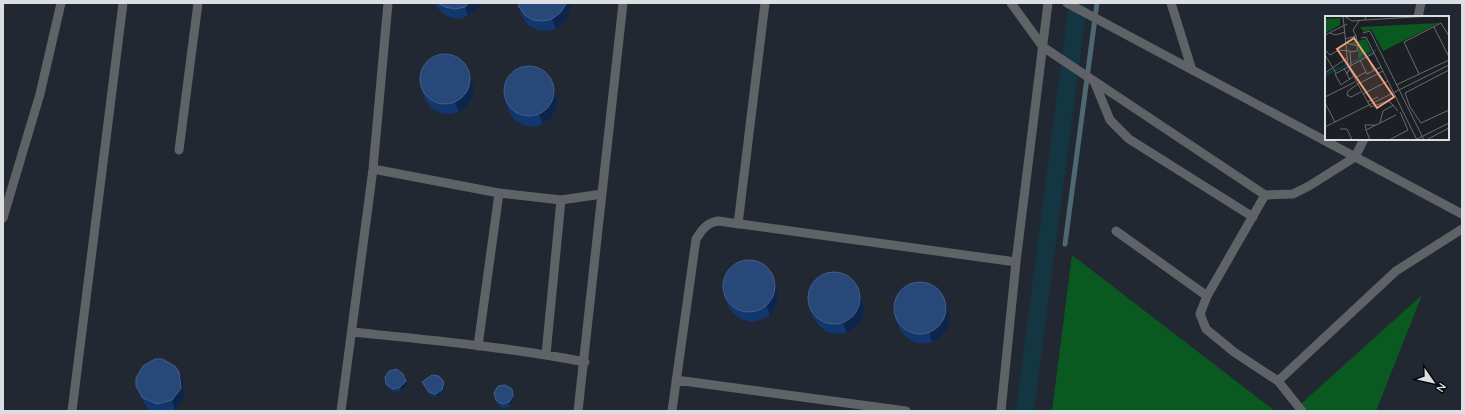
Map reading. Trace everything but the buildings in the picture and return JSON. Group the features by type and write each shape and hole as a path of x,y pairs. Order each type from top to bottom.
{"lane":[{"path":"3,218 40,94 61,3"},
{"path":"72,411 124,3"},
{"path":"179,150 198,3"},
{"path":"341,411 373,169 388,3"},
{"path":"578,411 623,3"},
{"path":"738,224 765,3"},
{"path":"1011,3 1042,47 1265,195 1292,194 1309,186 1355,157 1364,140"},
{"path":"1001,411 1016,262 1048,3"},
{"path":"1067,3 1462,214"},
{"path":"1171,3 1192,70"},
{"path":"1418,16 1421,3"},
{"path":"1094,81 1110,120 1129,139 1253,217"},
{"path":"373,169 499,193 561,200 602,194"},
{"path":"478,346 499,193"},
{"path":"1265,195 1206,296 1200,314 1206,329 1234,352 1278,381 1302,411"},
{"path":"546,354 561,200"},
{"path":"672,411 696,239 703,228 711,222 718,221 1016,262"},
{"path":"1278,381 1396,271 1462,229"},
{"path":"1116,231 1206,296"},
{"path":"352,332 546,354 584,362"},
{"path":"676,380 906,411"}],"shaded area":[{"path":"3,3 1462,3 1462,411 3,411"}],"green space":[{"path":"1072,255 1275,411 1052,411"},
{"path":"1422,295 1376,411 1293,411"}],"waterway":[{"path":"1025,411 1078,3"},
{"path":"1065,244 1097,3"}]}
